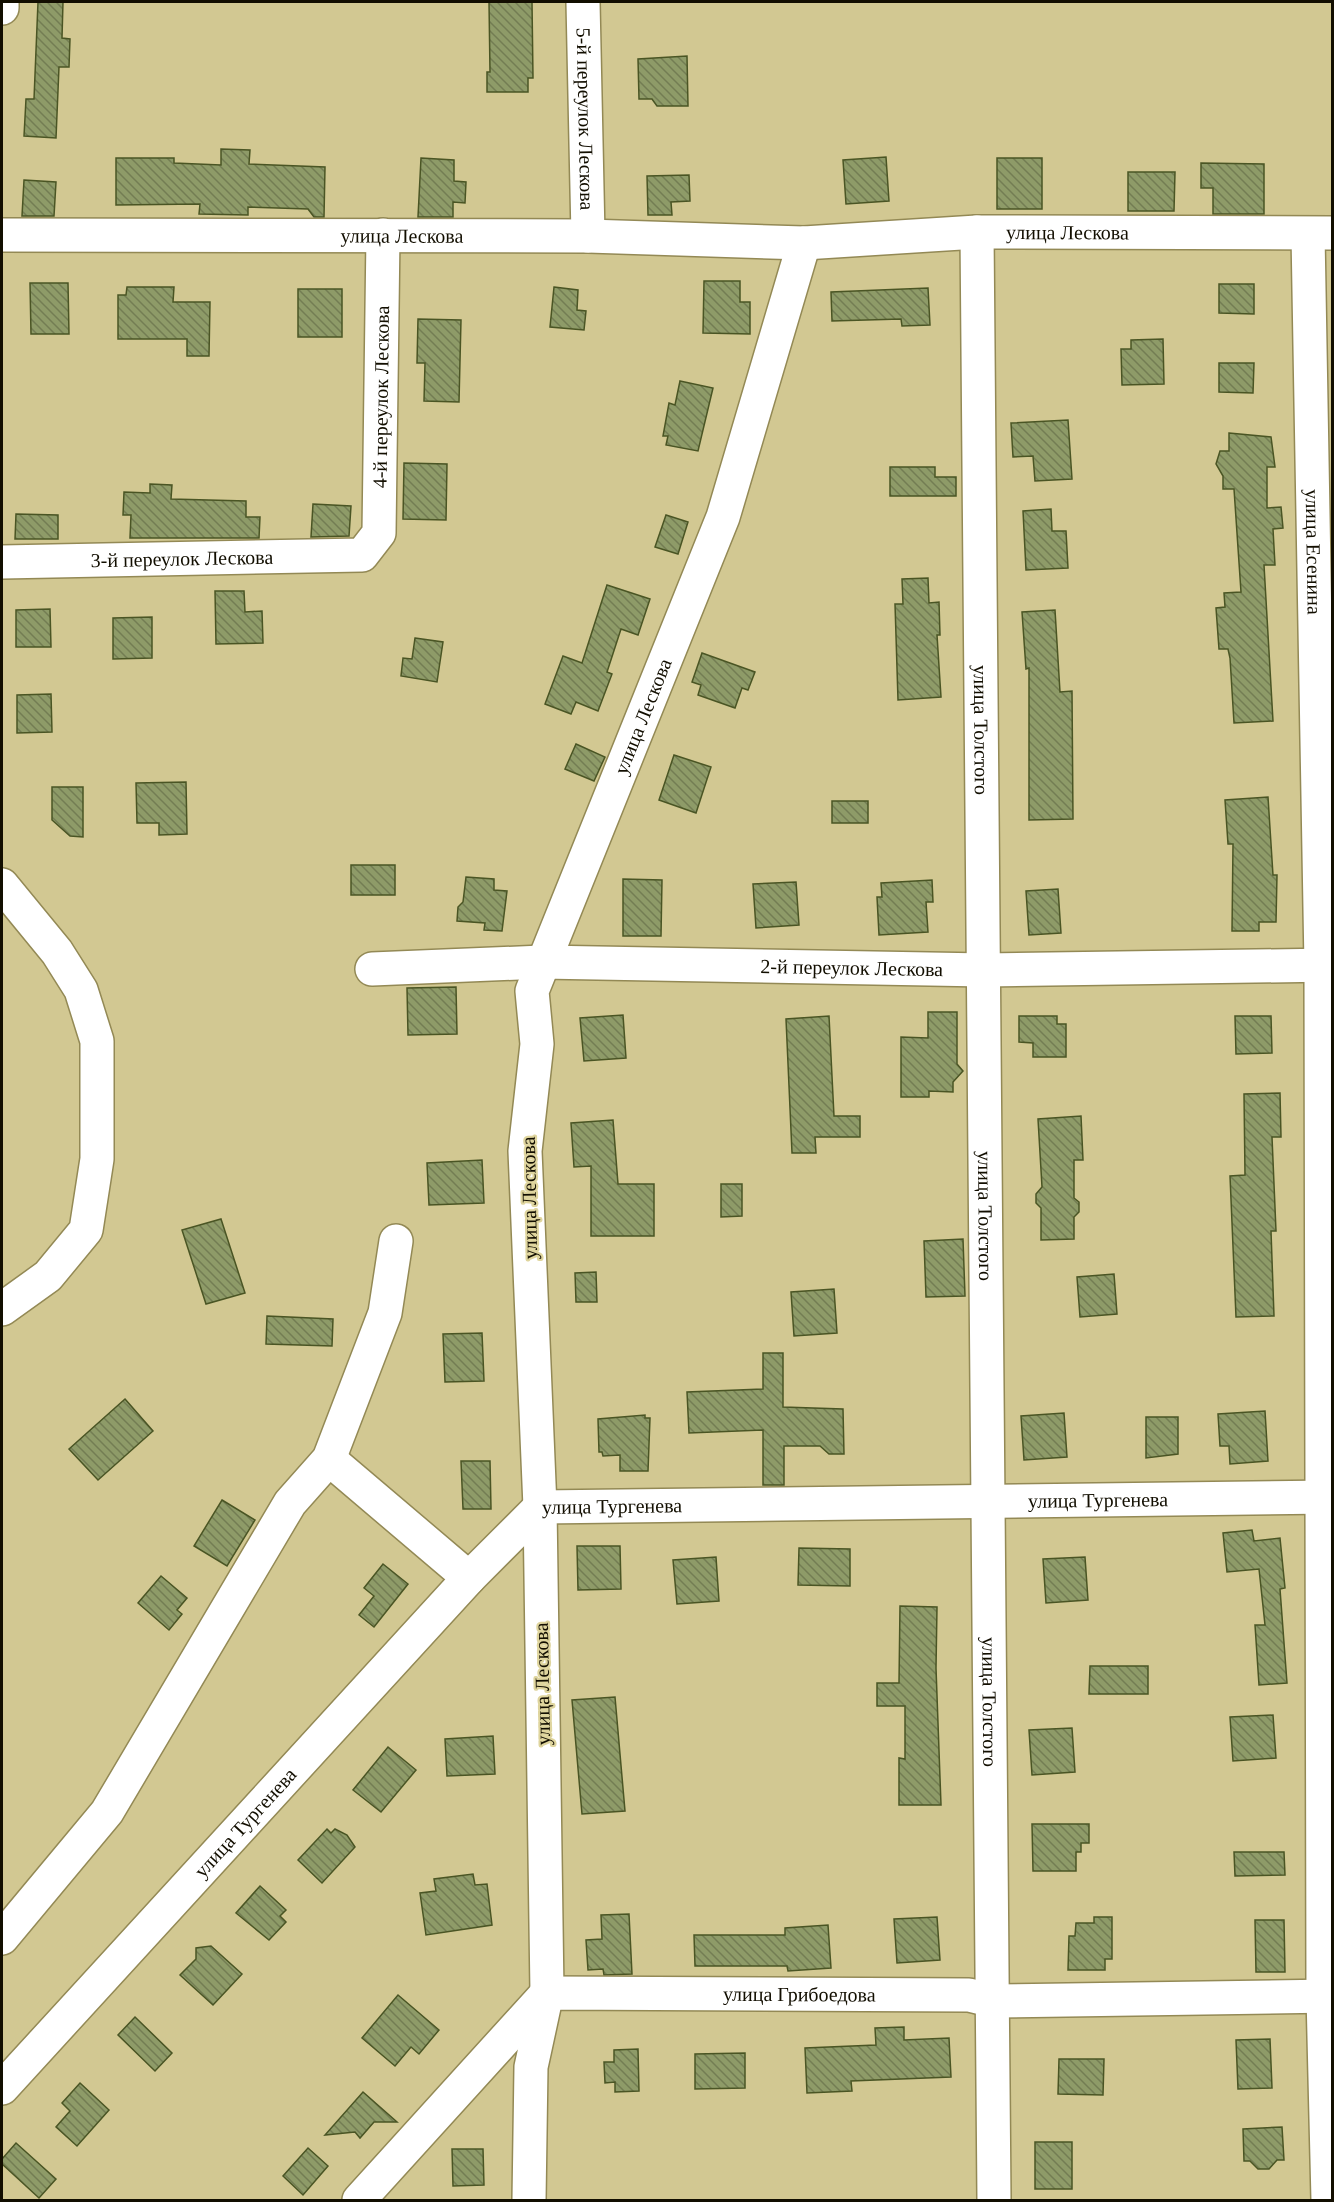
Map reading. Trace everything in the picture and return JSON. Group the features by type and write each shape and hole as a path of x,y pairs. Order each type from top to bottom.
{"street":[{"path":"2,2 2,8"},
{"name":"5-й переулок Лескова","path":"583,2 588,236"},
{"name":"улица Лескова","path":"2,235 588,236 804,243 978,232 1320,234"},
{"name":"улица Толстого","path":"978,232 994,2200"},
{"name":"улица Есенина","path":"1320,234 1327,965 1328,2200"},
{"name":"4-й переулок Лескова","path":"362,555 380,533 383,235"},
{"name":"улица Лескова","path":"529,2200 531,2067 547,1993 540,1507 525,1151 537,1044 532,991 723,517 804,243"},
{"name":"3-й переулок Лескова","path":"2,562 362,555"},
{"path":"2,885 57,952 81,990 97,1041 97,1159 87,1230 48,1276 2,1309"},
{"name":"2-й переулок Лескова","path":"372,969 542,962 985,969 1327,965"},
{"path":"2,1938 107,1812 290,1503 329,1459 385,1313 396,1241"},
{"path":"329,1459 469,1578"},
{"name":"улица Тургенева","path":"2,2088 469,1578 540,1507 1327,1497"},
{"path":"358,2200 547,1993"},
{"name":"улица Грибоедова","path":"547,1993 969,1995 994,2001 1328,1996"}],"building":[{"path":"38,2 63,2 62,38 70,39 69,67 59,67 56,138 24,136 26,99 34,99"},
{"path":"489,2 532,2 533,78 528,78 528,92 487,92 487,72 490,72"},
{"path":"687,56 688,106 657,106 652,99 639,99 638,59"},
{"path":"221,149 250,150 249,164 325,167 324,217 314,217 308,209 248,207 248,215 199,214 200,204 116,205 116,158 174,158 174,163 221,165"},
{"path":"886,157 889,201 846,204 843,160"},
{"path":"421,158 454,160 454,181 466,182 465,203 453,202 453,217 418,217"},
{"path":"997,158 1042,158 1042,209 997,209"},
{"path":"1201,163 1264,164 1264,214 1213,214 1213,188 1201,188"},
{"path":"1128,172 1175,172 1174,211 1128,211"},
{"path":"689,175 690,201 671,202 672,215 648,215 647,176"},
{"path":"24,180 56,182 54,216 22,216"},
{"path":"704,281 740,281 740,302 750,302 750,334 703,333"},
{"path":"30,283 68,283 69,334 31,334"},
{"path":"1219,284 1254,284 1254,314 1219,313"},
{"path":"127,287 174,287 173,302 210,302 209,356 187,356 187,339 118,339 118,295 126,295"},
{"path":"554,287 578,290 577,310 586,311 584,330 550,327"},
{"path":"928,288 930,325 902,326 901,319 832,321 831,292"},
{"path":"298,289 342,289 342,337 298,337"},
{"path":"418,319 461,320 459,402 424,401 425,363 417,363"},
{"path":"1163,339 1164,384 1122,385 1121,349 1131,349 1131,340"},
{"path":"1219,363 1254,363 1253,393 1219,392"},
{"path":"680,381 713,388 698,451 666,445 668,436 663,436 669,403 675,405"},
{"path":"1068,420 1072,479 1035,481 1033,456 1013,457 1011,423"},
{"path":"1229,433 1271,437 1275,467 1267,467 1267,508 1281,507 1283,528 1273,529 1275,565 1264,565 1273,721 1234,723 1230,658 1228,649 1219,649 1216,608 1225,607 1224,593 1241,592 1234,489 1223,489 1223,476 1216,464 1220,451 1229,451"},
{"path":"404,463 447,464 446,520 403,519"},
{"path":"890,467 935,467 935,477 956,477 956,496 890,496"},
{"path":"150,484 172,485 171,499 246,501 246,517 260,517 259,538 130,538 131,515 123,515 124,492 150,493"},
{"path":"313,504 351,506 349,536 311,537"},
{"path":"1051,509 1052,531 1066,531 1068,568 1026,570 1023,511"},
{"path":"16,514 58,515 58,539 15,539"},
{"path":"666,515 688,522 678,554 655,547"},
{"path":"928,578 929,603 939,602 940,635 937,635 941,697 898,700 895,604 903,604 902,579"},
{"path":"607,585 650,599 638,635 621,629 607,672 612,674 598,711 576,702 571,714 545,704 563,656 582,663"},
{"path":"215,591 244,591 245,612 262,611 263,643 216,644"},
{"path":"50,609 51,647 16,647 16,610"},
{"path":"1055,610 1060,692 1072,691 1073,819 1029,820 1029,668 1026,669 1022,612"},
{"path":"152,617 152,658 113,659 113,618"},
{"path":"415,638 443,642 437,682 401,676 403,658 412,659"},
{"path":"702,653 755,672 748,690 742,688 735,708 698,695 701,685 692,682"},
{"path":"51,694 52,732 17,733 17,695"},
{"path":"576,744 605,757 594,781 565,769"},
{"path":"674,755 711,767 696,813 659,800"},
{"path":"186,782 187,834 159,835 159,823 137,823 136,783"},
{"path":"52,787 83,787 83,837 70,836 52,820"},
{"path":"1268,797 1273,875 1277,875 1276,922 1259,922 1259,931 1232,931 1233,844 1228,844 1225,800"},
{"path":"832,801 868,801 868,823 832,823"},
{"path":"351,865 395,865 395,895 351,895"},
{"path":"466,877 494,879 494,890 507,891 502,931 484,930 485,923 457,921 458,907 463,902"},
{"path":"623,879 662,880 661,936 623,936"},
{"path":"932,880 933,902 926,902 928,932 879,935 877,897 882,897 881,883"},
{"path":"796,882 799,925 756,928 753,884"},
{"path":"1058,889 1061,933 1029,935 1026,891"},
{"path":"456,987 457,1034 408,1035 407,988"},
{"path":"928,1012 957,1012 957,1064 963,1071 953,1082 953,1092 929,1091 929,1097 901,1097 901,1037 928,1038"},
{"path":"623,1015 626,1058 584,1061 580,1018"},
{"path":"829,1016 834,1116 860,1116 860,1137 815,1137 816,1153 792,1153 786,1019"},
{"path":"1019,1016 1057,1016 1057,1024 1066,1024 1066,1057 1033,1057 1033,1043 1019,1042"},
{"path":"1235,1016 1271,1016 1272,1053 1236,1054"},
{"path":"1280,1093 1281,1137 1272,1137 1276,1231 1271,1231 1274,1316 1236,1317 1230,1176 1245,1175 1244,1094"},
{"path":"1081,1116 1083,1160 1074,1160 1074,1198 1079,1202 1079,1212 1074,1217 1074,1239 1041,1240 1041,1208 1036,1203 1036,1194 1042,1187 1038,1119"},
{"path":"613,1120 618,1184 654,1184 654,1236 591,1236 591,1166 574,1167 571,1123"},
{"path":"482,1160 484,1203 429,1205 427,1163"},
{"path":"721,1184 742,1184 742,1216 721,1217"},
{"path":"221,1219 245,1293 206,1304 182,1230"},
{"path":"963,1239 965,1296 926,1297 924,1241"},
{"path":"596,1272 597,1302 576,1302 575,1273"},
{"path":"1114,1274 1117,1314 1080,1317 1077,1277"},
{"path":"834,1289 837,1333 794,1336 791,1292"},
{"path":"267,1316 333,1319 332,1346 266,1344"},
{"path":"482,1333 484,1381 445,1382 443,1334"},
{"path":"763,1353 783,1353 783,1407 843,1409 844,1454 829,1454 820,1446 784,1446 784,1485 763,1485 763,1430 689,1433 687,1392 763,1389"},
{"path":"125,1399 153,1431 98,1480 69,1449"},
{"path":"1265,1411 1268,1461 1230,1464 1229,1446 1220,1446 1218,1414"},
{"path":"1064,1413 1067,1457 1024,1460 1021,1416"},
{"path":"645,1415 645,1418 650,1418 648,1471 620,1471 620,1455 603,1456 602,1452 599,1452 598,1419"},
{"path":"1146,1417 1178,1417 1178,1454 1146,1458"},
{"path":"461,1461 490,1461 491,1509 463,1509"},
{"path":"222,1500 255,1520 227,1566 194,1546"},
{"path":"1252,1530 1254,1541 1280,1538 1285,1588 1280,1589 1287,1683 1259,1685 1255,1625 1265,1625 1259,1569 1227,1572 1223,1533"},
{"path":"577,1546 620,1546 621,1589 578,1590"},
{"path":"799,1548 850,1549 850,1586 798,1585"},
{"path":"716,1557 719,1601 677,1604 673,1560"},
{"path":"1085,1557 1088,1600 1046,1603 1043,1559"},
{"path":"383,1564 408,1584 374,1627 359,1615 374,1596 364,1588"},
{"path":"161,1576 187,1598 177,1610 182,1614 169,1630 138,1603"},
{"path":"900,1606 937,1607 936,1668 941,1805 899,1805 899,1758 905,1759 905,1706 877,1706 877,1683 899,1683"},
{"path":"1090,1666 1148,1666 1148,1694 1089,1694"},
{"path":"615,1697 625,1811 582,1814 572,1700"},
{"path":"1273,1715 1276,1758 1233,1761 1230,1717"},
{"path":"1072,1728 1075,1772 1032,1775 1029,1730"},
{"path":"493,1736 495,1774 447,1776 445,1739"},
{"path":"388,1747 416,1770 381,1812 353,1790"},
{"path":"1032,1824 1089,1824 1089,1843 1081,1843 1081,1852 1076,1852 1076,1871 1033,1871"},
{"path":"327,1829 331,1833 335,1829 347,1835 355,1847 322,1883 298,1860"},
{"path":"1234,1852 1284,1852 1285,1875 1235,1876"},
{"path":"473,1874 475,1885 487,1884 492,1925 426,1935 420,1893 436,1891 434,1879"},
{"path":"260,1886 286,1910 280,1916 286,1922 269,1940 236,1913"},
{"path":"629,1914 632,1974 604,1975 603,1969 588,1970 586,1940 602,1939 601,1915"},
{"path":"937,1917 940,1960 897,1963 894,1919"},
{"path":"1094,1917 1112,1917 1112,1959 1105,1959 1105,1970 1068,1970 1069,1936 1075,1936 1076,1923 1094,1923"},
{"path":"1255,1920 1284,1920 1285,1972 1256,1972"},
{"path":"828,1925 831,1968 788,1971 787,1966 695,1966 694,1935 785,1935 785,1928"},
{"path":"211,1946 242,1974 213,2005 180,1975 196,1959 196,1948"},
{"path":"398,1995 439,2030 419,2054 411,2047 395,2066 362,2038"},
{"path":"135,2017 172,2053 155,2071 118,2035"},
{"path":"904,2027 904,2040 949,2038 951,2077 851,2081 852,2091 807,2093 805,2048 876,2045 875,2028"},
{"path":"1270,2039 1272,2088 1238,2089 1236,2040"},
{"path":"638,2049 639,2091 615,2092 615,2082 605,2083 604,2062 614,2062 614,2050"},
{"path":"745,2053 745,2088 695,2089 695,2054"},
{"path":"1059,2059 1104,2059 1103,2095 1058,2094"},
{"path":"80,2083 109,2110 77,2146 56,2127 70,2111 62,2103"},
{"path":"363,2092 397,2122 374,2122 360,2138 355,2132 325,2135"},
{"path":"1282,2127 1284,2160 1277,2160 1269,2169 1258,2169 1250,2161 1244,2161 1243,2129"},
{"path":"1035,2142 1072,2142 1072,2189 1035,2189"},
{"path":"16,2143 56,2179 39,2198 2,2164 2,2159"},
{"path":"308,2148 328,2166 303,2195 283,2176"},
{"path":"452,2149 483,2149 484,2185 453,2186"}]}
